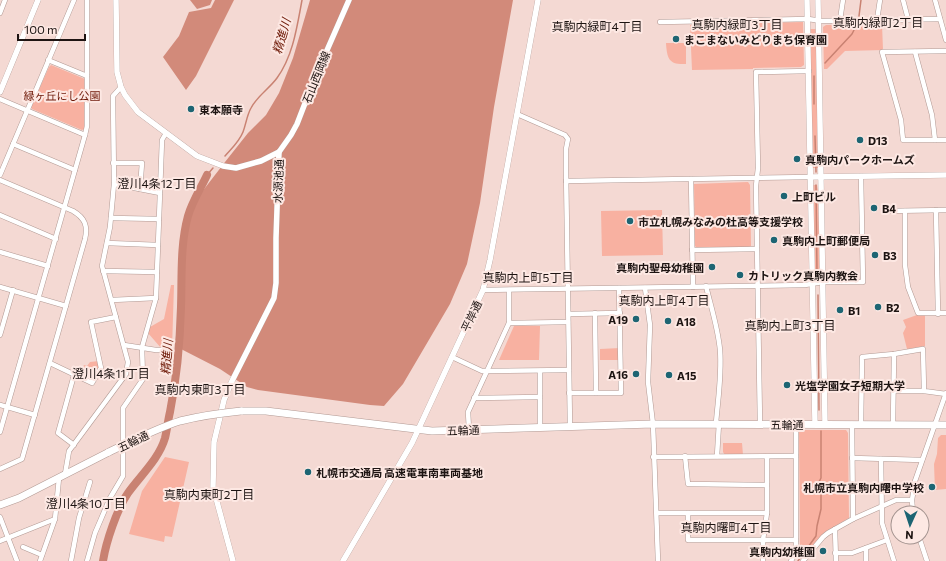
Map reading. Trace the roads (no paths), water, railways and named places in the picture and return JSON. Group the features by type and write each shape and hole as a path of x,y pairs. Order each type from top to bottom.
{"main road":[{"name":"五輪通","path":"0,505 19,498 144,435 181,421 209,415 242,411 266,411 432,431 718,423 946,425"}],"street":[{"path":"0,13 5,0"},
{"path":"0,92 38,0"},
{"path":"0,175 74,0"},
{"path":"0,432 87,126 87,0"},
{"name":"水源池通","path":"116,0 116,65 121,87 138,112 197,156 223,166 236,168 261,162 279,152"},
{"name":"石山西岡線","path":"279,152 297,124 349,0"},
{"name":"平岸通","path":"343,561 412,443 483,290 490,260 538,0"},
{"path":"807,0 815,424"},
{"path":"818,0 825,424"},
{"path":"840,20 843,0"},
{"path":"877,20 880,0"},
{"path":"903,0 908,19"},
{"path":"935,0 946,40"},
{"path":"660,22 808,19 818,21 940,19"},
{"path":"946,51 882,52 901,120 903,140 946,140"},
{"path":"915,52 932,115 935,140"},
{"path":"48,60 87,76"},
{"path":"760,423 756,72 809,71"},
{"path":"40,561 55,519 62,476 69,451 126,374 128,362 112,300 102,271 111,218 114,184 113,96 121,87"},
{"path":"0,99 85,135"},
{"path":"517,114 567,137 566,181 570,426"},
{"path":"87,561 95,533 110,498 123,476 123,408 143,379 142,347 156,298 162,140 166,133"},
{"path":"13,144 75,170"},
{"name":"水源池通","path":"233,561 213,487 212,474 214,442 224,400 231,383 274,298 276,283 279,152"},
{"path":"113,164 142,163 140,189"},
{"path":"566,181 946,175"},
{"path":"483,290 812,285 823,282 863,282 861,176"},
{"path":"691,179 693,287"},
{"path":"0,180 80,215 85,220 87,227 85,239 22,459 0,469"},
{"path":"114,184 160,193"},
{"path":"936,210 938,314"},
{"path":"888,211 946,210"},
{"path":"905,211 905,265 908,287 918,313 946,313"},
{"path":"0,215 56,239"},
{"path":"111,218 159,219"},
{"path":"107,243 158,245"},
{"path":"692,250 757,249"},
{"path":"0,252 48,266"},
{"path":"102,271 157,272"},
{"path":"706,286 718,336 720,351 717,456"},
{"path":"0,287 66,306"},
{"path":"569,393 621,393 619,288"},
{"path":"645,288 650,325 648,382 653,424 658,561"},
{"path":"0,335 13,290"},
{"path":"469,429 468,412 509,323 509,290"},
{"path":"112,300 156,298"},
{"path":"595,313 596,393"},
{"path":"569,314 620,313"},
{"path":"50,363 74,376 92,383 101,368 91,322 116,317"},
{"path":"509,323 568,322"},
{"path":"124,345 156,350 170,350"},
{"path":"861,424 862,357 923,349 924,391"},
{"path":"892,424 894,354"},
{"path":"452,357 482,371 569,370"},
{"path":"540,371 540,427"},
{"path":"74,376 58,433 74,445"},
{"path":"894,390 924,391 946,394 915,481 912,505"},
{"path":"474,398 540,397"},
{"path":"0,405 35,415"},
{"path":"791,561 796,555 796,424"},
{"path":"852,424 853,520"},
{"path":"653,456 796,456"},
{"path":"685,456 688,484 767,485"},
{"path":"763,561 763,540 767,513 767,457"},
{"path":"852,458 922,460"},
{"path":"881,459 882,523 894,561"},
{"path":"71,561 79,518 90,482"},
{"path":"803,561 822,537 853,520 896,500 912,500"},
{"path":"657,513 767,513"},
{"path":"688,513 688,540 796,540"},
{"path":"0,517 17,561"},
{"path":"0,541 55,519"},
{"path":"835,530 836,561"},
{"path":"835,553 852,553 887,540"},
{"path":"920,561 926,560 921,545"},
{"path":"23,547 42,555"},
{"path":"866,548 866,561"}],"waterway":[{"name":"精進川","path":"225,156 241,136 248,114 254,104 274,82 287,60 294,41 302,0"},
{"path":"859,16 861,0"},
{"path":"825,63 852,34 857,24"},
{"path":"814,76 814,104"},
{"path":"815,136 816,172"},
{"name":"精進川","path":"207,175 213,168"},
{"name":"精進川","path":"103,561 112,526 124,500 154,460 165,438 175,386 178,360 185,227 192,206 207,175"},
{"path":"816,185 817,273"},
{"path":"818,295 819,410"},
{"path":"798,561 816,536 821,509 821,494 816,488 821,478 821,431"}],"place":[{"name":"まこまないみどりまち保育園","path":"676,39"},
{"name":"東本願寺","path":"191,109"},
{"name":"D13","path":"860,140"},
{"name":"真駒内パークホームズ","path":"797,159"},
{"name":"上町ビル","path":"784,196"},
{"name":"B4","path":"874,208"},
{"name":"市立札幌みなみの杜高等支援学校","path":"630,221"},
{"name":"真駒内上町郵便局","path":"774,240"},
{"name":"B3","path":"875,255"},
{"name":"真駒内聖母幼稚園","path":"712,267"},
{"name":"カトリック真駒内教会","path":"740,275"},
{"name":"B2","path":"878,307"},
{"name":"B1","path":"840,310"},
{"name":"A19","path":"636,319"},
{"name":"A18","path":"668,321"},
{"name":"A16","path":"636,374"},
{"name":"A15","path":"669,375"},
{"name":"光塩学園女子短期大学","path":"787,385"},
{"name":"札幌市交通局 高速電車南車両基地","path":"308,472"},
{"name":"札幌市立真駒内曙中学校","path":"932,487"},
{"name":"真駒内幼稚園","path":"823,551"}],"district":[{"name":"真駒内緑町2丁目","path":"878,22"},
{"name":"真駒内緑町3丁目","path":"737,24"},
{"name":"真駒内緑町4丁目","path":"597,26"},
{"name":"澄川4条12丁目","path":"157,183"},
{"name":"真駒内上町5丁目","path":"528,277"},
{"name":"真駒内上町4丁目","path":"664,300"},
{"name":"真駒内上町3丁目","path":"790,325"},
{"name":"澄川4条11丁目","path":"111,373"},
{"name":"真駒内東町3丁目","path":"200,389"},
{"name":"真駒内東町2丁目","path":"209,494"},
{"name":"澄川4条10丁目","path":"86,503"},
{"name":"真駒内曙町4丁目","path":"726,527"}],"park label":[{"name":"緑ヶ丘にし公園","path":"62,95"}]}
